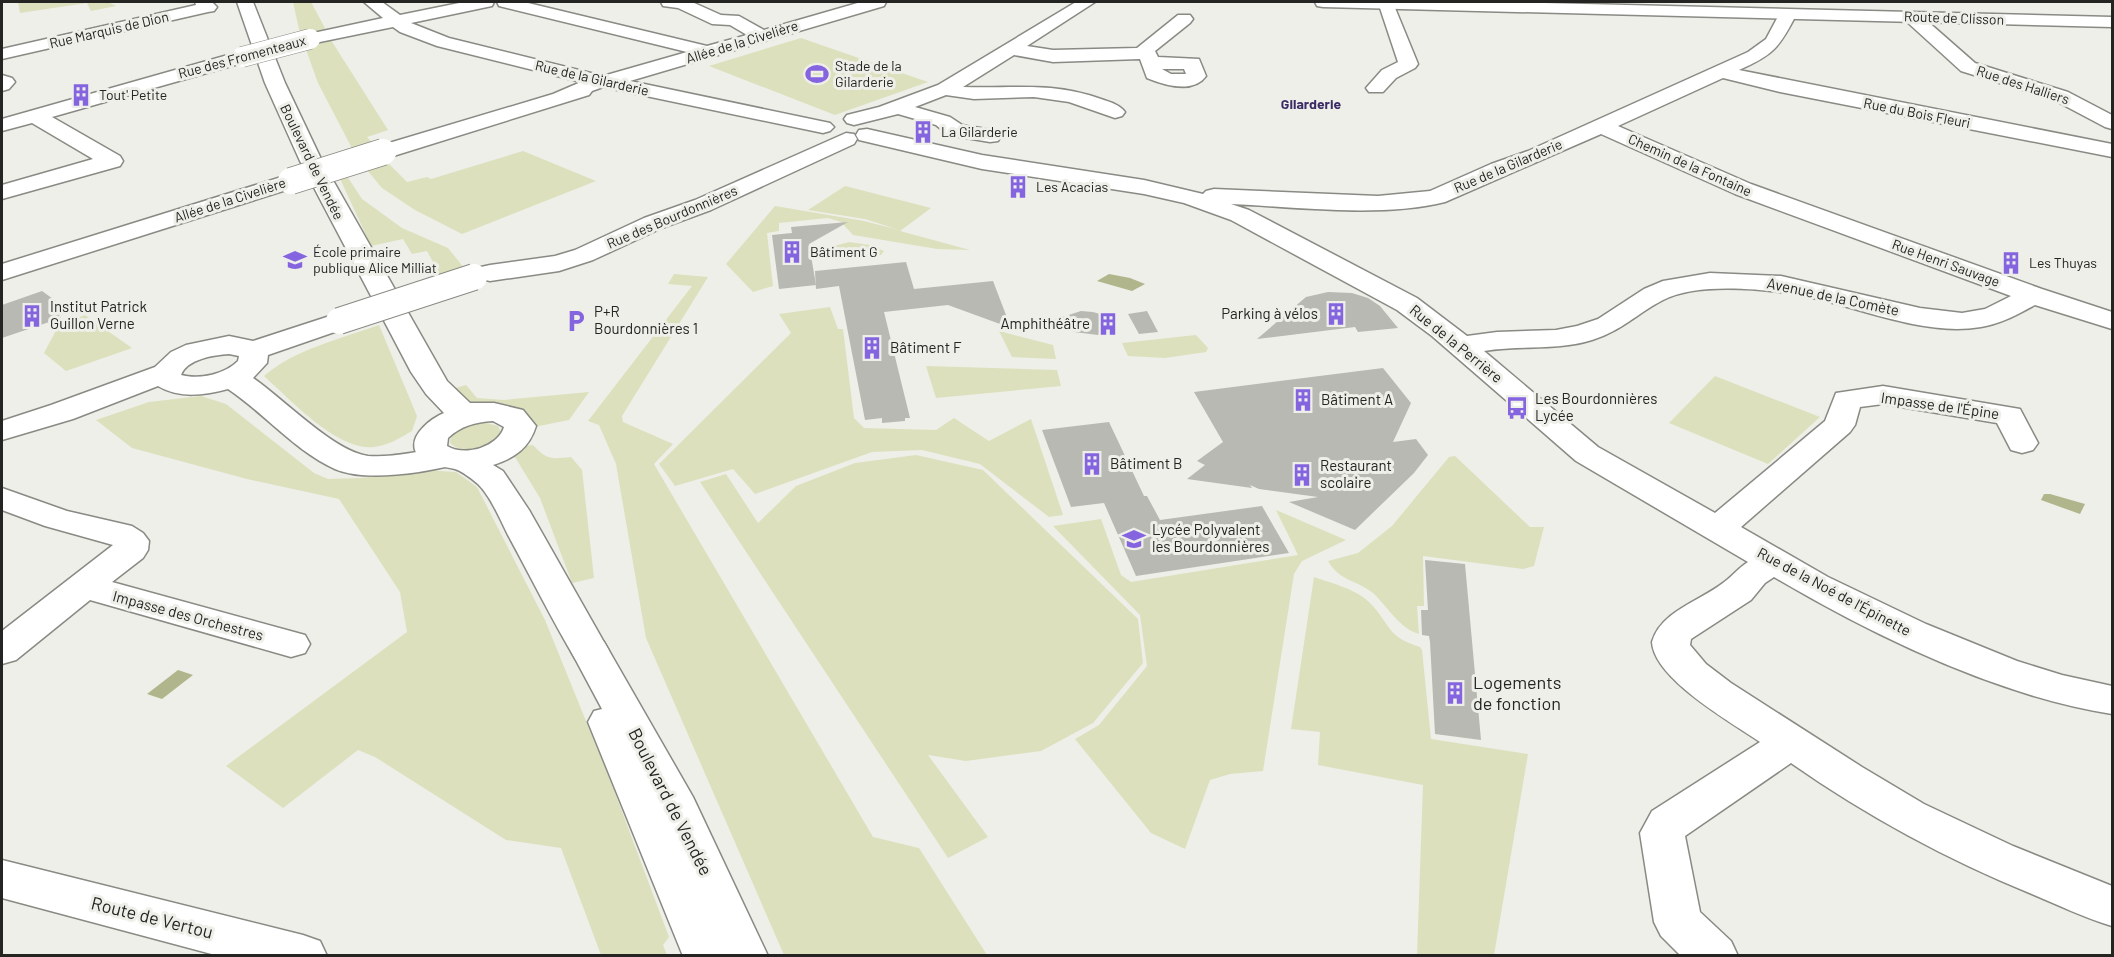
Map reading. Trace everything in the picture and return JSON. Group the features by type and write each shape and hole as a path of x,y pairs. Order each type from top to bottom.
{"main road":[{"name":"Rue Marquis de Dion","path":"2,54 208,8 203,2"},
{"name":"Boulevard de Vendée","path":"245,2 263,56 302,145 347,233 400,323 429,379 444,447 491,478 512,510 671,797 744,956"},
{"name":"Rue de la Gilarderie","path":"372,2 406,28 443,42 606,82 847,129 972,160 1144,187 1191,198 1264,226 1329,261"},
{"name":"Rue des Fromenteaux","path":"2,125 310,39 486,2"},
{"path":"506,2 708,52"},
{"path":"669,2 681,3 718,20 733,20 762,36"},
{"name":"Allée de la Civelière","path":"2,272 561,96 600,86 606,82 878,2"},
{"name":"Rue des Bourdonnières","path":"252,351 482,275 620,223 675,195 847,129 945,88 1087,2"},
{"name":"Rue des Bourdonnières","path":"847,129 906,111 954,92 1100,2"},
{"name":"Route de Clisson","path":"1323,2 2112,17"},
{"name":"Route de Clisson","path":"1532,2 1782,10 1912,17 2112,22"},
{"path":"1376,88 1389,74 1407,64 1385,3"},
{"name":"Rue de la Gilarderie","path":"1191,198 1226,196 1378,203 1437,197 1755,56 1773,42 1782,10"},
{"name":"Rue des Halliers","path":"1912,17 1968,67 2061,96 2112,123"},
{"path":"1021,51 1053,56 1149,58 1145,50 1184,19"},
{"name":"Rue du Bois Fleuri","path":"1722,72 1780,86 2112,151"},
{"path":"954,92 1037,91 1084,99 1115,112"},
{"path":"906,111 943,121 956,130 990,136"},
{"path":"2,192 112,161 33,115"},
{"name":"Chemin de la Fontaine","path":"1599,126 1735,186 1781,203"},
{"name":"Rue Henri Sauvage","path":"1781,203 2033,295 2112,321"},
{"name":"Rue de la Perrière","path":"1329,261 1407,304 1460,346 1573,443"},
{"name":"Avenue de la Comète","path":"1460,346 1497,340 1556,338 1582,334 1608,325 1653,295 1672,287 1710,281 1755,281 1781,284 1920,316 1962,321 1995,315 2033,295"},
{"path":"2,431 170,379 199,386 232,378 252,364 255,357 252,351 232,345 202,350 176,362 170,379"},
{"path":"232,378 259,396 312,440 337,456 357,465 371,466 444,447 482,458 504,449 519,435 519,423 512,417 501,413 472,414 452,421 444,447"},
{"name":"Boulevard de Vendée","path":"429,379 460,411 472,414"},
{"name":"Impasse de l'Épine","path":"1718,529 1839,425 1847,399 1883,395 2009,416 2022,443"},
{"name":"Rue de la Noé de l'Épinette","path":"1573,443 1587,454 1867,612 2003,671 2061,689 2112,700"},
{"name":"Boulevard de Vendée","path":"504,449 512,510"},
{"name":"Impasse des Orchestres","path":"2,498 57,519 120,534 131,541 130,550 2,651"},
{"path":"1775,561 1752,575 1738,591 1677,630 1671,637 1671,646 1685,667 1722,697 1927,826 2021,871 2112,906"},
{"name":"Impasse des Orchestres","path":"85,587 291,644"},
{"name":"Boulevard de Vendée","path":"590,651 605,712 708,956"},
{"path":"1714,956 1678,922 1662,834 1668,824 1791,742"},
{"name":"Route de Vertou","path":"2,879 303,956"}],"shaded area":[{"path":"18,2 108,2 116,6 91,11 87,3 20,13"},
{"path":"293,2 311,2 327,32 301,38"},
{"path":"329,37 388,130 367,137 377,148 355,154 318,83 304,44"},
{"name":"Stade de la Gilarderie","path":"801,38 928,82 835,115 709,66"},
{"path":"523,151 596,181 462,234 415,210 382,188 362,164 383,158 407,182 427,177 431,179"},
{"path":"343,170 362,199 402,228 448,248 464,268 441,277 427,251 412,254 403,239 371,246 337,172"},
{"path":"845,186 931,208 900,231 970,250 937,249 853,235 841,222 828,218 779,223 779,231 767,233 773,286 753,292 726,264 775,206 864,221 899,230 865,219 808,210"},
{"path":"849,242 870,245 884,251 881,255 862,258 829,257 828,252 831,247"},
{"path":"674,274 708,277 622,416 623,422 673,444 654,464 873,837 919,848 987,955 784,955 646,638 616,464 599,425 588,421 692,286 668,284"},
{"path":"1109,274 1145,284 1132,291 1097,281"},
{"path":"830,307 838,329 843,329 854,418 864,428 936,430 954,418 989,441 1031,419 1063,515 1049,517 980,464 922,450 872,452 755,494 733,469 675,486 659,464 791,333 779,314"},
{"path":"85,315 132,348 66,371 44,353 59,325"},
{"path":"379,325 417,416 412,431 385,445 360,446 345,441 300,410 264,376 304,352"},
{"path":"999,331 1053,345 1056,359 1012,357"},
{"path":"1196,335 1208,348 1206,352 1165,358 1128,356 1122,343"},
{"path":"926,366 1057,370 1061,386 936,398"},
{"path":"1715,376 1820,417 1768,464 1669,423"},
{"path":"466,385 477,398 504,400 589,392 569,420 534,427 481,404 470,402 452,389"},
{"path":"201,396 226,404 314,473 328,479 361,478 423,470 456,472 477,487 545,620 612,785 669,937 663,945 667,955 601,955 561,848 506,840 375,757 358,750 283,808 226,766 407,632 400,592 339,499 247,479 132,448 96,420 149,402"},
{"path":"483,422 498,426 501,432 492,443 470,450 450,443 451,436 463,426"},
{"path":"533,445 550,457 571,457 582,470 594,578 572,583 540,498 515,457 515,450"},
{"path":"916,455 983,470 1138,619 1143,663 1093,723 1041,751 966,761 928,755 988,837 948,858 700,482 726,474 758,523 796,486 855,463"},
{"path":"1455,456 1530,527 1544,527 1534,566 1523,569 1423,556 1424,606 1417,606 1419,634 1400,622 1373,593 1337,573 1328,561 1358,553 1392,526 1449,457"},
{"path":"2044,494 2085,504 2080,514 2041,500"},
{"path":"1276,510 1346,540 1302,561 1294,574 1263,771 1230,774 1210,780 1185,849 1151,833 1075,739 1099,725 1147,666 1140,615 1053,526 1101,519 1121,575 1131,582 1298,555"},
{"path":"1314,577 1364,597 1395,634 1420,647 1431,739 1528,754 1494,955 1417,955 1423,785 1318,765 1320,732 1291,729"},
{"path":"178,670 193,675 162,699 147,694"}],"building":[{"path":"848,222 809,244 816,285 779,289 772,235 792,233 791,227"},
{"name":"Bâtiment F","path":"906,262 914,289 993,281 1011,328 948,305 884,312 910,418 905,418 905,421 882,423 882,418 865,420 839,286 816,289 815,271"},
{"name":"Institut Patrick Guillon Verne","path":"42,291 67,309 63,311 66,313 58,316 61,318 2,338 2,305"},
{"name":"Parking à vélos","path":"1328,292 1352,293 1368,298 1380,306 1398,328 1358,332 1355,327 1257,339 1306,297"},
{"path":"1081,311 1117,319 1098,335 1074,332 1053,320"},
{"path":"1147,311 1158,332 1139,334 1128,314"},
{"path":"1383,368 1411,403 1393,442 1416,439 1428,455 1414,473 1355,530 1289,502 1318,497 1259,489 1250,485 1252,488 1187,479 1205,465 1197,461 1223,442 1194,392"},
{"path":"1109,422 1144,496 1147,496 1160,520 1262,506 1289,553 1136,576 1104,503 1071,507 1042,430"},
{"path":"1425,560 1465,564 1481,740 1435,734 1430,642 1429,636 1422,635 1421,610 1428,610"}],"place":[{"name":"Stade de la Gilarderie","path":"817,74"},
{"name":"Tout' Petite","path":"81,95"},
{"name":"La Gilarderie","path":"923,132"},
{"name":"Les Acacias","path":"1018,187"},
{"name":"Bâtiment G","path":"792,252"},
{"name":"École primaire publique Alice Milliat","path":"295,260"},
{"name":"Les Thuyas","path":"2011,263"},
{"name":"Parking à vélos","path":"1336,314"},
{"name":"Institut Patrick Guillon Verne","path":"32,316"},
{"name":"P+R Bourdonnières 1","path":"576,321"},
{"name":"Amphithéâtre","path":"1108,324"},
{"name":"Bâtiment F","path":"872,348"},
{"name":"Bâtiment A","path":"1303,400"},
{"name":"Les Bourdonnières Lycée","path":"1517,408"},
{"name":"Bâtiment B","path":"1092,464"},
{"name":"Restaurant scolaire","path":"1302,475"},
{"name":"Lycée Polyvalent les Bourdonnières","path":"1134,539"},
{"name":"Logements de fonction","path":"1455,693"}],"district":[{"name":"Gilarderie","path":"1311,104"}]}
